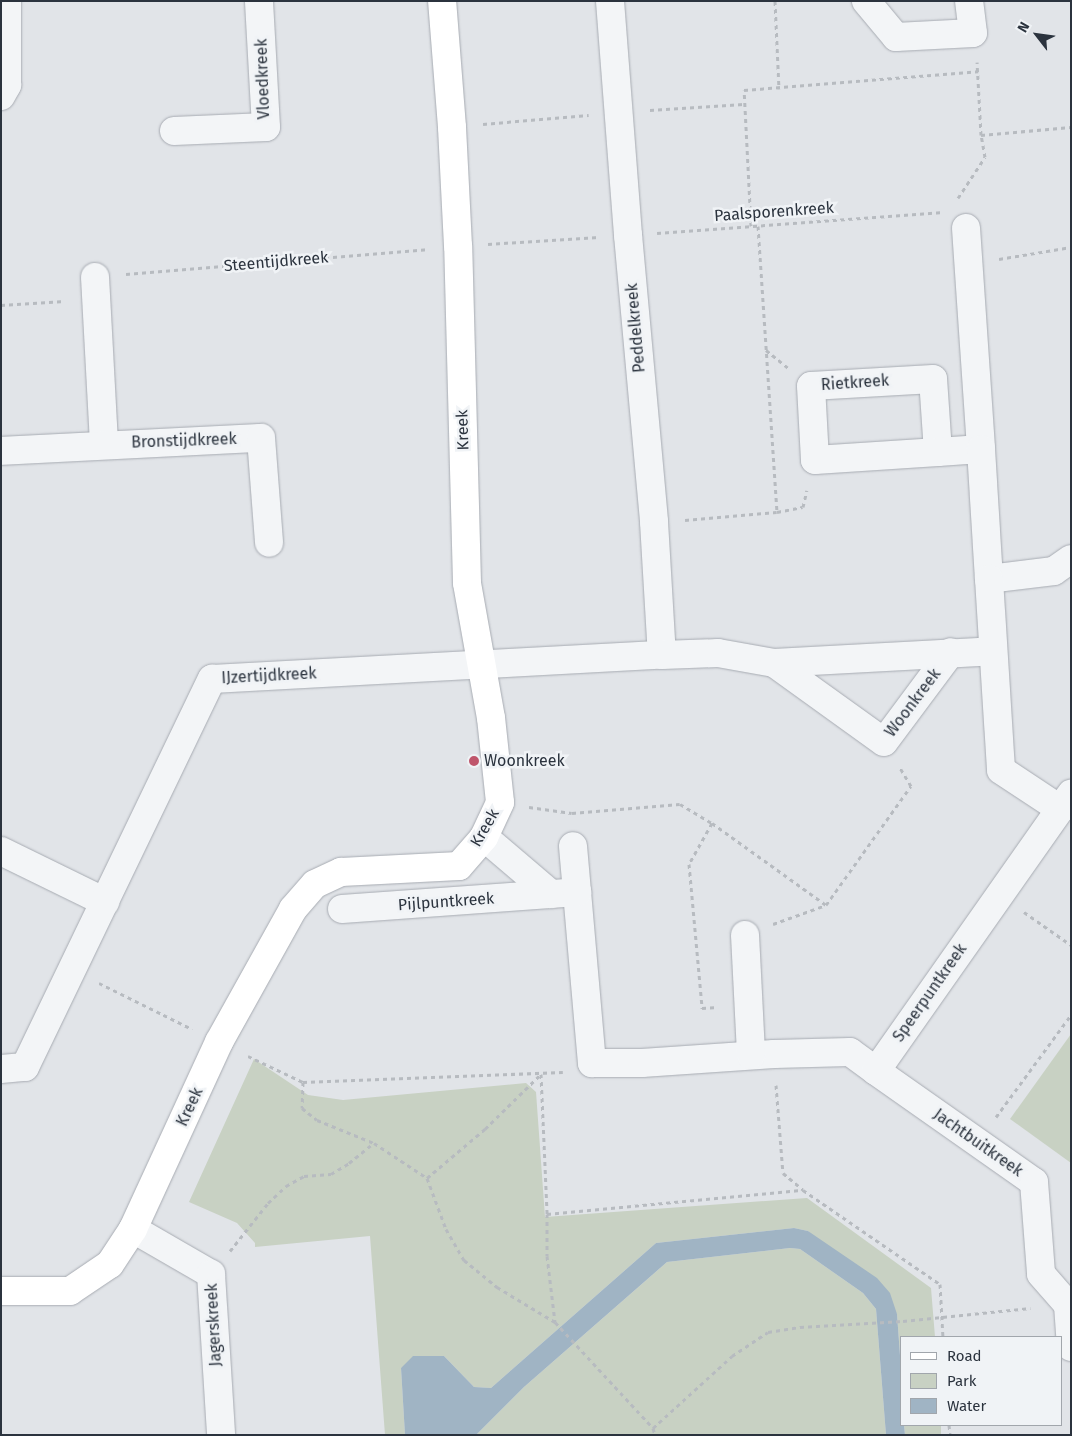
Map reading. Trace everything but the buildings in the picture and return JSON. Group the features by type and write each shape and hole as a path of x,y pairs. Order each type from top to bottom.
{"street":[{"path":"1,96 7,86 7,1"},
{"name":"Vloedkreek","path":"174,131 266,126 259,1"},
{"name":"Kreek","path":"1,1291 70,1291 110,1264 133,1229 220,1042 293,909 315,884 341,872 459,866 484,837 500,802 498,764 468,583 458,246 452,127 442,1"},
{"name":"Peddelkreek","path":"610,1 628,235 654,522 662,655"},
{"path":"866,1 896,37 972,33 969,1"},
{"path":"958,219 981,449 1001,770 1065,801"},
{"path":"95,277 104,444"},
{"name":"Rietkreek","path":"815,460 810,386 933,379 938,452"},
{"name":"Bronstijdkreek","path":"1,451 104,444 261,438 270,543"},
{"path":"815,460 981,449"},
{"path":"989,579 1054,571 1071,559"},
{"name":"Woonkreek","path":"483,665 718,653 774,663 994,651"},
{"name":"Woonkreek","path":"774,663 884,742 951,652"},
{"name":"IJzertijdkreek","path":"105,902 212,679 483,665"},
{"name":"Speerpuntkreek","path":"876,1071 1065,801"},
{"path":"484,837 564,893"},
{"path":"573,846 564,893 592,1063 642,1063 762,1054 850,1052 876,1071"},
{"path":"1,851 105,902 73,970 13,1068"},
{"name":"Pijlpuntkreek","path":"342,908 564,893"},
{"path":"745,935 750,1005 762,1054"},
{"name":"Jachtbuitkreek","path":"876,1071 1034,1182 1041,1274 1068,1305"},
{"name":"Jagerskreek","path":"133,1229 211,1274 221,1435"},
{"path":"1068,1305 1071,1347"}],"path":[{"path":"775,1 779,89"},
{"path":"972,33 978,72 981,135 985,157 958,219 998,259 1071,247"},
{"path":"751,226 744,90 779,89 978,72"},
{"path":"981,135 1071,127"},
{"name":"Paalsporenkreek","path":"458,246 751,226 958,219"},
{"path":"758,226 777,512"},
{"name":"Steentijdkreek","path":"1,305 67,301 81,278 458,246"},
{"path":"654,522 777,512 803,507 815,460"},
{"path":"745,935 826,905 911,786 884,742"},
{"path":"500,802 572,813 680,804 712,824 826,905"},
{"path":"712,824 690,864 702,1008 750,1005"},
{"path":"999,894 1071,945"},
{"path":"73,970 303,1082 541,1074 578,1070 592,1063"},
{"path":"977,1143 1071,1015"},
{"path":"762,1054 783,1173 803,1190 940,1284 943,1336"},
{"path":"427,1178 485,1129 541,1074"},
{"path":"541,1074 547,1256 556,1322"},
{"path":"303,1082 302,1108 317,1120 374,1143 427,1178 446,1229 464,1260 497,1287 556,1322 653,1428 655,1435"},
{"path":"211,1274 268,1202 286,1186 304,1176 331,1174 349,1163 374,1143"},
{"path":"547,1214 803,1190"},
{"path":"653,1428 732,1356 768,1332 800,1327 903,1321 941,1315 1068,1305"}],"green space":[{"path":"1071,1034 1071,1163 1010,1119"},
{"path":"254,1059 308,1095 343,1100 526,1083 536,1092 545,1217 807,1198 931,1288 935,1336 900,1336 900,1355 897,1314 808,1231 794,1228 656,1243 491,1388 474,1387 444,1356 401,1368 405,1435 385,1435 370,1236 255,1247 255,1243 237,1223 189,1202"},
{"path":"790,1248 800,1249 863,1293 876,1309 886,1435 476,1435 524,1387 667,1262"},
{"path":"904,1426 941,1426 941,1435 905,1435"}],"water":[{"path":"794,1228 808,1231 877,1278 890,1293 897,1314 900,1355 900,1426 904,1426 905,1435 886,1435 876,1309 863,1293 800,1249 790,1248 667,1262 524,1387 476,1435 405,1435 401,1368 413,1356 444,1356 474,1387 491,1388 656,1243"}],"place":[{"name":"Woonkreek","path":"474,761"}]}
